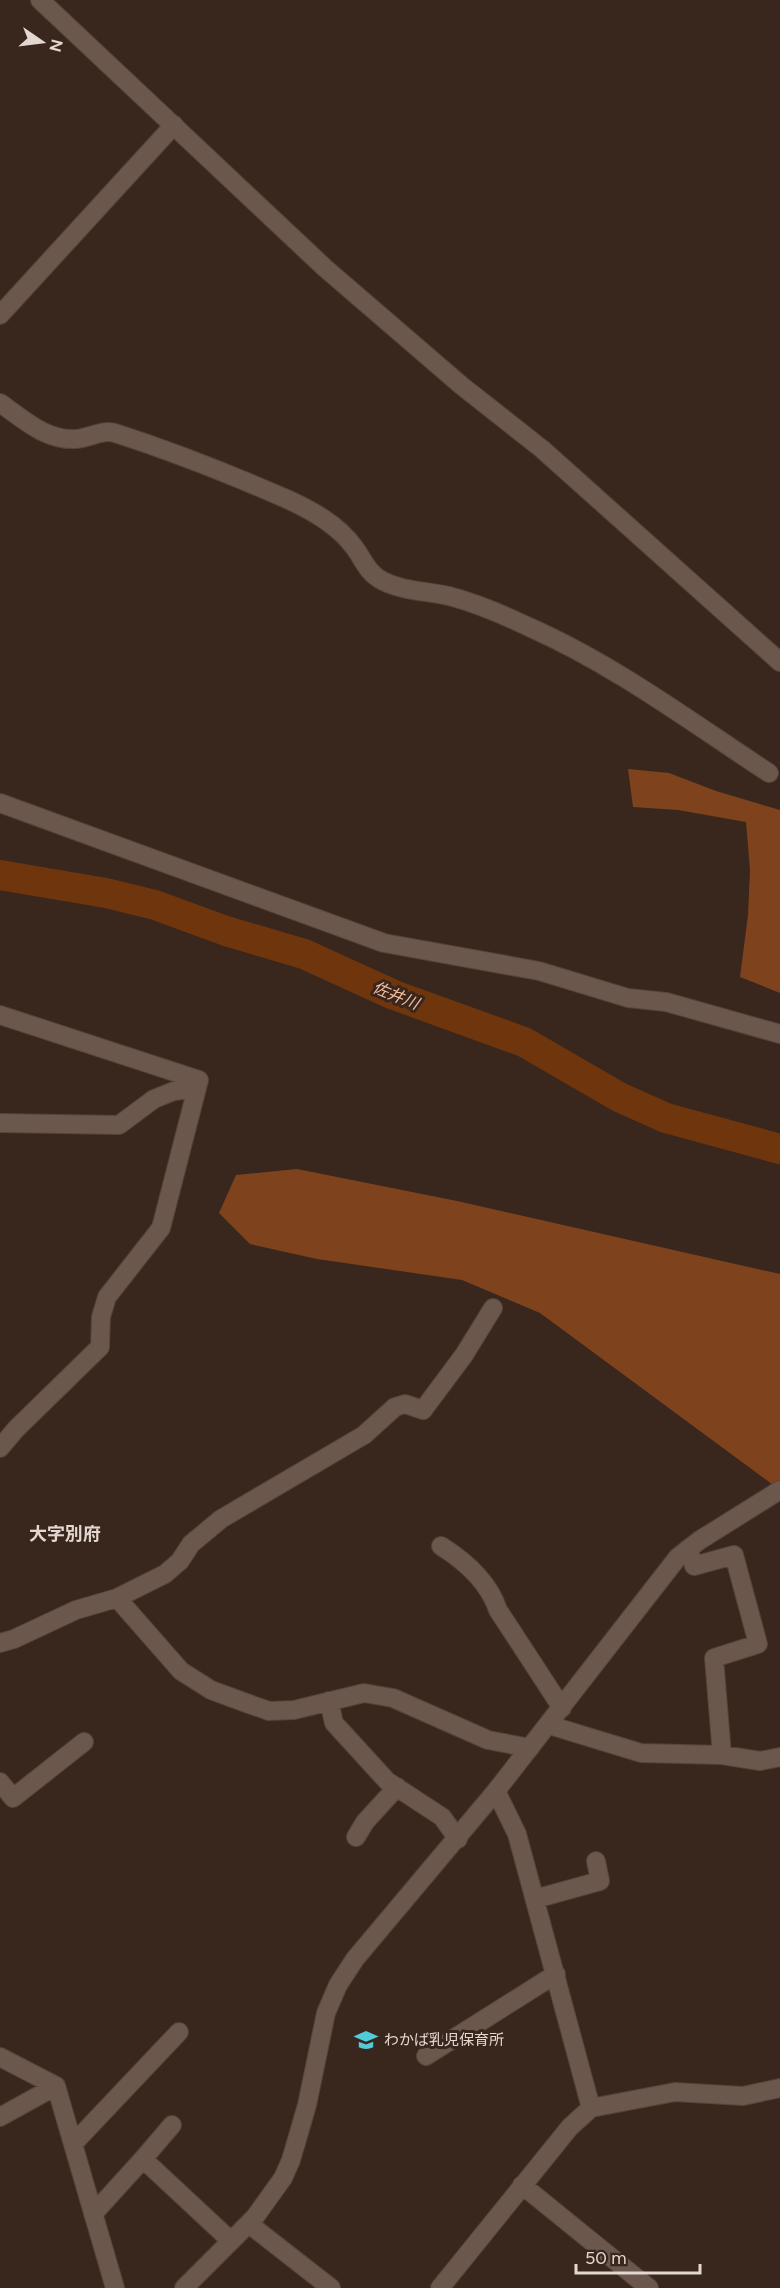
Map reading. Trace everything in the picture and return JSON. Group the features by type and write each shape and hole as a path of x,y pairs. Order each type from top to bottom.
{"street":[{"path":"40,0 325,268 462,386 542,449 780,662"},
{"path":"0,315 174,125"},
{"path":"0,403 20,419 56,437 77,439 103,432 114,433 171,452 290,500 323,517 341,532 354,547 364,565 384,582 452,597 530,627 598,662 769,773"},
{"path":"0,803 384,943 539,971 628,998 666,1002 780,1034"},
{"path":"0,1015 199,1080 161,1228 107,1298 101,1317 100,1347 16,1429 0,1448"},
{"path":"0,1123 119,1125 154,1099 174,1091 196,1088"},
{"path":"0,1643 14,1639 76,1610 117,1598 165,1574 180,1562 191,1544 221,1519 364,1435 394,1407 405,1404 423,1410 464,1355 493,1308"},
{"path":"184,2288 249,2224 276,2190 289,2166 307,2105 326,2013 338,1985 355,1959 458,1839 549,1725 656,1582 678,1557 780,1490"},
{"path":"441,1546 457,1556 492,1594 498,1610 562,1708"},
{"path":"688,1549 694,1566 734,1554 758,1644 714,1658 722,1755"},
{"path":"117,1598 181,1671 211,1690 269,1711 294,1710 364,1693 393,1698 488,1740 530,1748"},
{"path":"329,1701 334,1723 387,1781 442,1817 458,1839"},
{"path":"549,1725 641,1753 722,1755 760,1761 780,1757"},
{"path":"0,1782 13,1798 84,1742"},
{"path":"356,1837 365,1822 397,1787"},
{"path":"496,1791 517,1834 591,2108"},
{"path":"535,1899 600,1881 596,1861"},
{"path":"426,2056 556,1974"},
{"path":"73,2144 179,2032"},
{"path":"0,2057 56,2086 115,2288"},
{"path":"0,2117 56,2086"},
{"path":"440,2288 570,2127 591,2108 675,2092 743,2096 780,2088"},
{"path":"93,2214 172,2125"},
{"path":"143,2159 231,2241"},
{"path":"522,2185 649,2288"},
{"path":"249,2224 331,2288"}],"shaded area":[{"path":"628,769 669,773 716,791 780,810 780,993 740,977 748,915 750,870 746,822 678,810 633,807"},
{"path":"297,1169 457,1201 780,1274 780,1490 540,1313 462,1280 317,1259 250,1244 219,1213 236,1175"}],"waterway":[{"name":"佐井川","path":"0,875 106,893 155,905 226,931 304,954 394,995 524,1042 619,1097 666,1118 780,1149"}],"place":[{"name":"わかば乳児保育所","path":"366,2040"}],"district":[{"name":"大字別府","path":"65,1534"}]}
